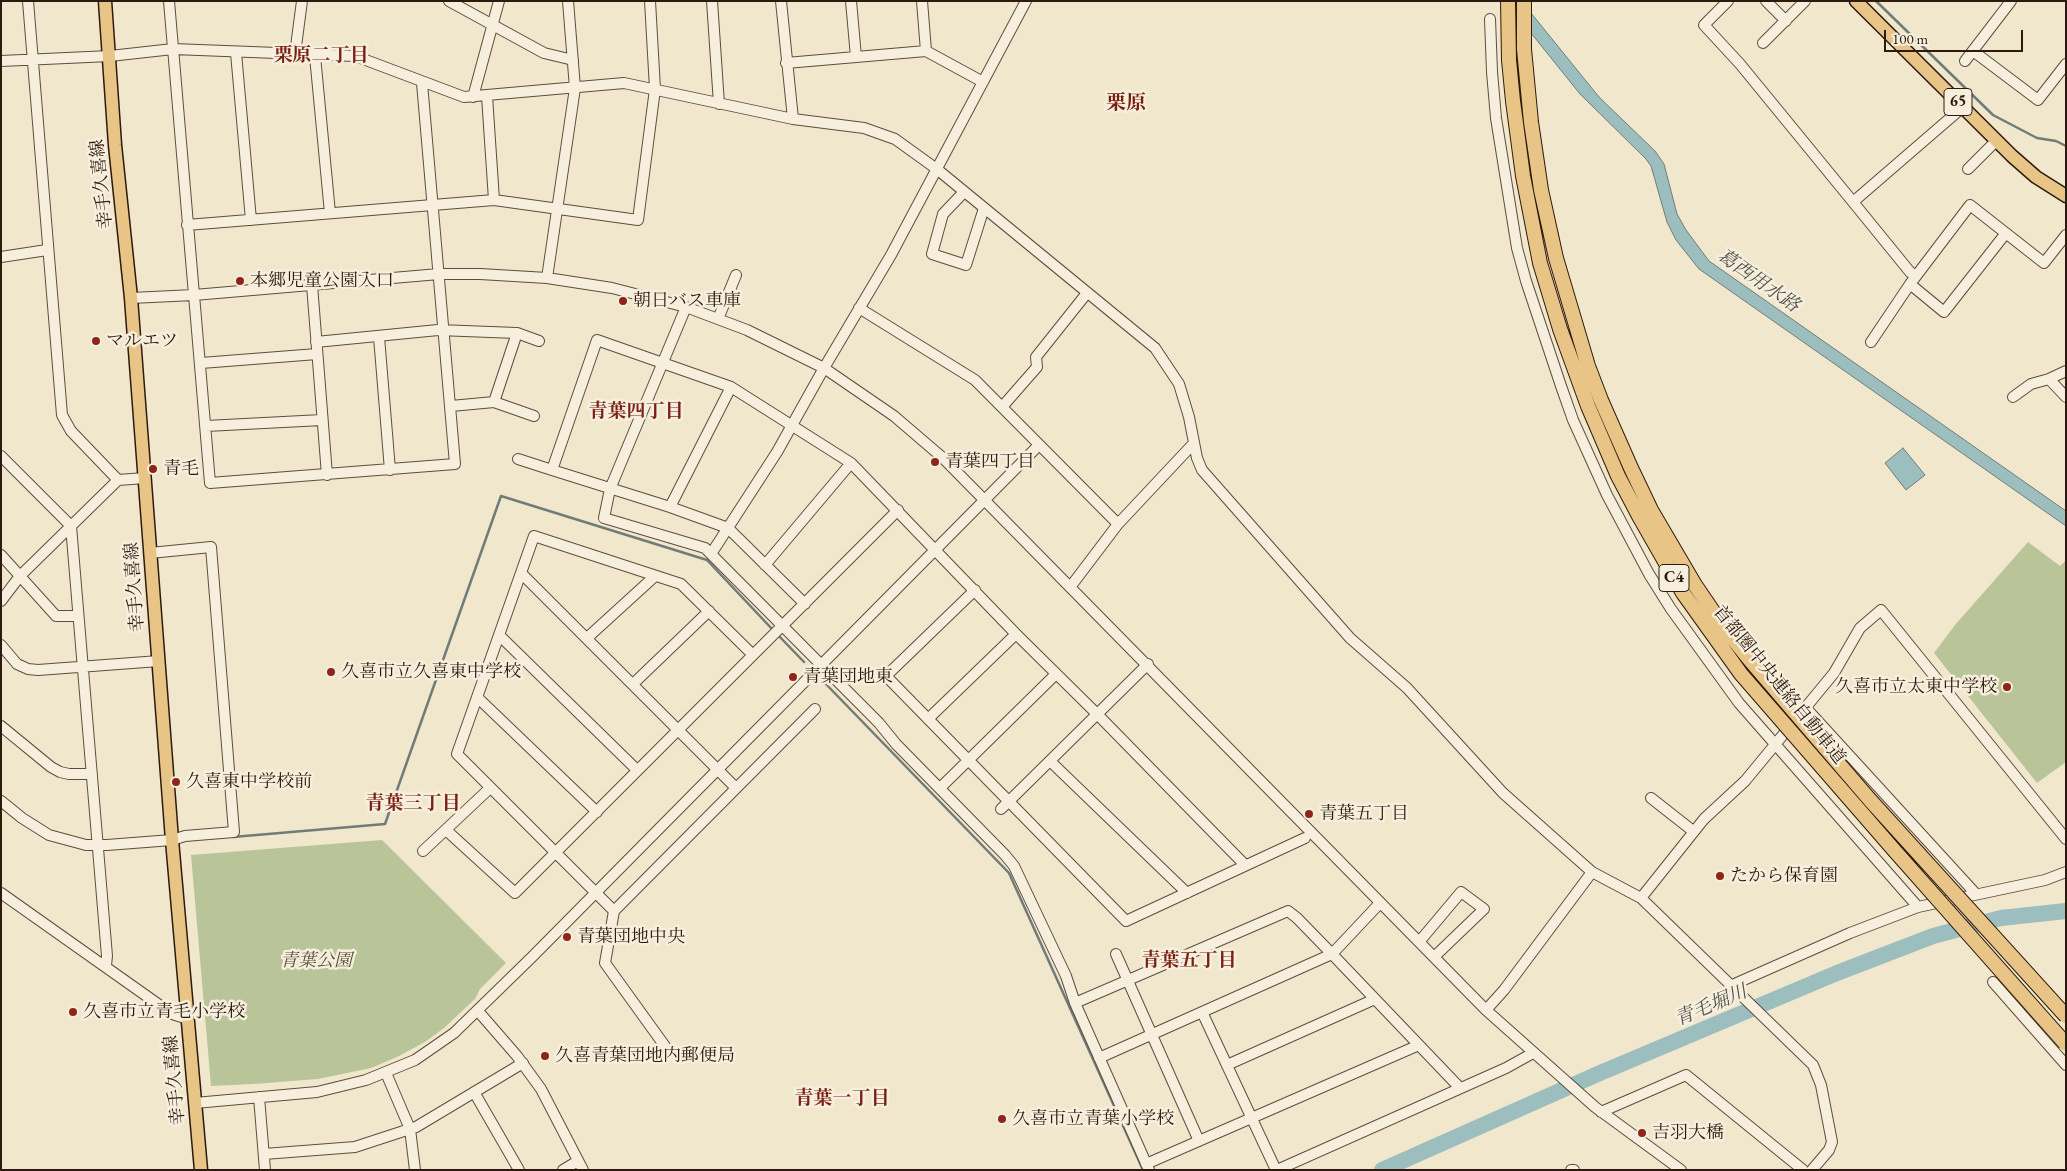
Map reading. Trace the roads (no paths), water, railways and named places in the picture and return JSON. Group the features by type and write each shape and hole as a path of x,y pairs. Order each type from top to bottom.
{"highway":[{"name":"首都圏中央連絡自動車道","path":"1508,1 1509,60 1513,102 1523,176 1540,263 1560,329 1588,406 1618,476 1639,516 1683,593 1741,674 1887,843 2066,1043"},
{"name":"首都圏中央連絡自動車道","path":"1524,1 1524,49 1531,122 1541,190 1556,258 1577,331 1601,400 1651,510 1695,585 1724,629 1748,659 1870,800 2066,1016"}],"main road":[{"name":"幸手久喜線","path":"105,1 115,145 132,298 172,840 201,1170"},
{"name":"65","path":"1856,1 1996,141 2030,172 2066,196"}],"street":[{"path":"28,1 62,415 71,431 118,480"},
{"path":"168,1 210,483 455,464 422,83"},
{"path":"295,54 302,1"},
{"path":"449,1 544,53 573,60"},
{"path":"473,97 499,1"},
{"path":"547,278 575,88 568,1"},
{"path":"187,225 494,200 638,220 655,89 650,1"},
{"path":"712,1 719,104"},
{"path":"782,1 786,63 793,119"},
{"path":"851,1 856,57"},
{"path":"922,1 926,51"},
{"path":"711,554 777,452 824,368 892,255 1026,1"},
{"path":"1728,1 1704,25 1740,64 1910,272 1913,280 1944,312 2006,233"},
{"path":"1766,1 1786,21"},
{"path":"1763,43 1805,1"},
{"path":"1966,61 2011,1"},
{"path":"1490,19 1496,118 1517,248 1548,351 1574,420 1606,495 1649,574 1671,609 1739,703 1918,907"},
{"path":"1,61 110,56 173,49 236,53 355,56 422,83 464,97 624,83 793,119 864,128 895,139 938,170 1155,348 1179,384 1189,417 1197,458 1202,470 1350,638 1407,688 1503,793 1592,872 1641,898 1813,1065 1821,1085 1832,1142 1829,1150 1812,1170"},
{"path":"786,63 926,51 983,82"},
{"path":"1972,51 2038,100 2066,64"},
{"path":"236,53 251,220"},
{"path":"315,56 330,213"},
{"path":"487,96 494,200"},
{"path":"1852,202 1963,107"},
{"path":"1968,169 1996,141"},
{"path":"964,192 943,214 932,254 966,265 984,208"},
{"path":"1871,342 1913,280 1970,205 2044,263 2066,234"},
{"path":"1,257 47,250"},
{"path":"132,298 194,295 439,274 488,274 547,278 612,288 686,307 770,341 824,368 894,416 943,458 1148,664 1486,1010 1598,1110 1681,1170"},
{"path":"718,319 736,274"},
{"path":"312,285 328,475"},
{"path":"1002,407 1037,367 1036,357 1087,294"},
{"path":"686,307 610,489 604,518 704,548 1014,866 1066,976 1075,1004 1147,1167 1199,1141 1419,1045"},
{"path":"860,308 975,380 1118,524"},
{"path":"316,342 444,330 517,333 539,341"},
{"path":"494,402 517,333"},
{"path":"379,337 390,470"},
{"path":"552,470 597,340 731,387 851,463 1016,634 1245,866"},
{"path":"201,363 317,354"},
{"path":"2013,397 2031,384 2066,371"},
{"path":"2050,378 2066,397"},
{"path":"670,507 731,387"},
{"path":"451,406 494,402 534,416"},
{"path":"206,426 322,420"},
{"path":"1071,586 1118,524 1194,442"},
{"path":"194,1103 317,1092 386,1073 415,1060 434,1048 478,1011 1039,445"},
{"path":"1,456 71,526 107,956 106,965"},
{"path":"518,459 670,507 728,528 805,604"},
{"path":"765,565 851,463"},
{"path":"1,601 20,576 118,480 145,478"},
{"path":"446,830 515,893 898,510"},
{"path":"614,911 457,754 534,536 681,584 753,655"},
{"path":"1,801 22,818 49,835 97,846 172,840 185,836 234,832 212,546 150,553"},
{"path":"1,555 56,616 78,616"},
{"path":"521,573 736,788"},
{"path":"587,638 655,576"},
{"path":"975,590 886,676 1126,921 1305,838"},
{"path":"1641,898 1694,831 1746,781 1834,673 1860,628 1881,610 2066,838"},
{"path":"633,684 709,611"},
{"path":"928,719 1016,634"},
{"path":"499,635 637,770"},
{"path":"1,645 17,664 28,669 82,668 158,661"},
{"path":"1001,809 1148,664"},
{"path":"940,788 1056,674"},
{"path":"477,697 597,812"},
{"path":"1806,708 1976,894"},
{"path":"667,1049 606,963 614,911 815,709"},
{"path":"1,726 55,770 69,774 92,774"},
{"path":"1050,761 1187,892"},
{"path":"423,851 490,789"},
{"path":"1651,798 1694,831"},
{"path":"1486,1010 1504,990 1592,872"},
{"path":"1731,987 1850,933 1918,907 2045,880 2066,872"},
{"path":"1419,942 1461,892 1484,909 1434,957"},
{"path":"1,893 106,965 172,1014 188,1019"},
{"path":"1100,1058 1332,954 1380,903"},
{"path":"1075,1004 1288,910 1460,1088"},
{"path":"1116,954 1199,1141"},
{"path":"1992,982 2066,1065"},
{"path":"1227,1065 1375,999"},
{"path":"478,1011 523,1063 541,1089 580,1165 563,1170"},
{"path":"1202,1012 1276,1170 1506,1068 1533,1053"},
{"path":"264,1154 354,1147 410,1129 523,1063"},
{"path":"386,1073 410,1129 415,1170"},
{"path":"1598,1110 1686,1075 1803,1170"},
{"path":"474,1092 519,1170"},
{"path":"259,1097 265,1170"}],"water":[{"path":"1499,1 1518,1 1531,13 1599,97 1655,151 1664,164 1677,214 1686,230 1709,261 2066,511 2066,526 1699,269 1676,240 1667,222 1651,166 1646,159 1580,94 1531,33"},
{"path":"1903,448 1925,475 1906,490 1885,463"}],"waterway":[{"path":"1876,1 1993,115 2037,138 2056,141 2066,146"},
{"path":"233,837 385,824 501,496 707,560 773,630"},
{"path":"777,634 804,662"},
{"path":"822,680 1009,873 1143,1170"},
{"name":"青毛堀川","path":"1382,1170 1600,1073 1837,973 1933,936 2001,918 2066,911"}],"place":[{"name":"本郷児童公園入口","path":"240,281"},
{"name":"朝日バス車庫","path":"623,301"},
{"name":"マルエツ","path":"96,341"},
{"name":"青葉四丁目","path":"935,462"},
{"name":"青毛","path":"153,469"},
{"name":"久喜市立久喜東中学校","path":"331,672"},
{"name":"青葉団地東","path":"793,677"},
{"name":"久喜市立太東中学校","path":"2007,687"},
{"name":"久喜東中学校前","path":"176,782"},
{"name":"青葉五丁目","path":"1309,814"},
{"name":"たから保育園","path":"1720,876"},
{"name":"青葉団地中央","path":"567,937"},
{"name":"久喜市立青毛小学校","path":"73,1012"},
{"name":"久喜青葉団地内郵便局","path":"545,1056"},
{"name":"久喜市立青葉小学校","path":"1002,1119"},
{"name":"吉羽大橋","path":"1642,1133"}],"district":[{"name":"栗原二丁目","path":"321,56"},
{"name":"栗原","path":"1126,104"},
{"name":"青葉四丁目","path":"636,412"},
{"name":"青葉三丁目","path":"413,804"},
{"name":"青葉五丁目","path":"1189,961"},
{"name":"青葉一丁目","path":"842,1099"}],"water label":[{"name":"葛西用水路","path":"1758,281"}],"park label":[{"name":"青葉公園","path":"316,961"}]}
